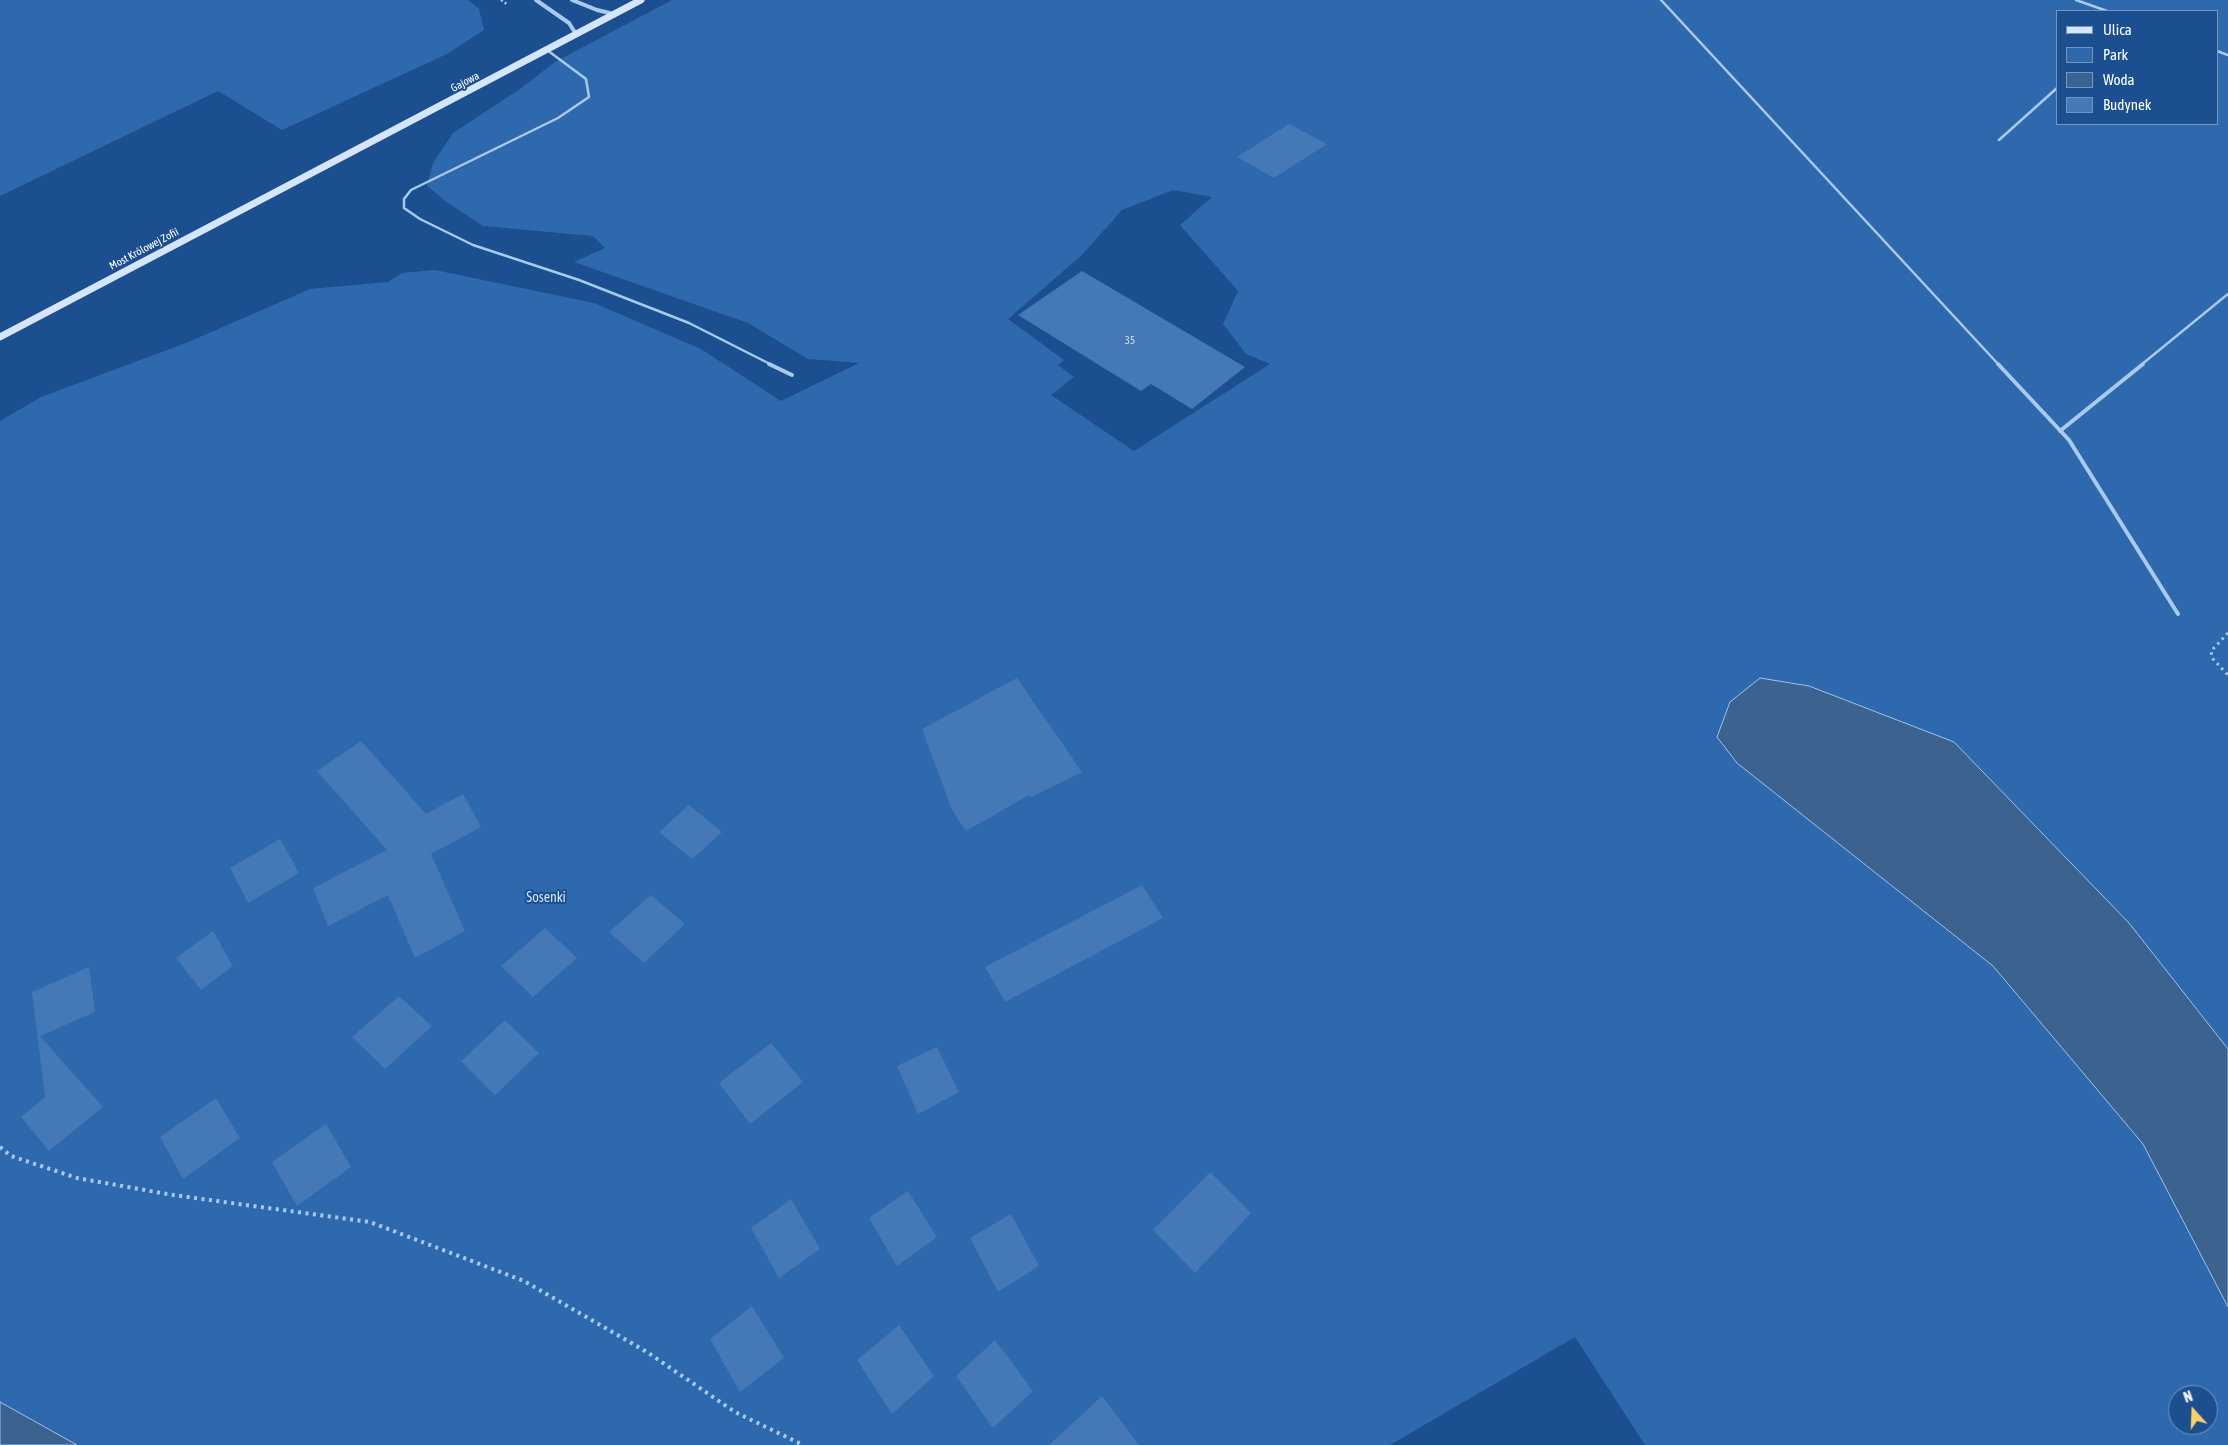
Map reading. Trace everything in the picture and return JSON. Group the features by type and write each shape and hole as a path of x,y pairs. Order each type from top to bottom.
{"street":[{"path":"536,0 569,23 576,34"},
{"path":"572,0 597,10 615,14"},
{"name":"Gajowa","path":"298,182 641,0"},
{"name":"Most Królowej Zofii","path":"0,337 298,182"}],"lane":[{"path":"1661,0 2069,440 2178,614"},
{"path":"2076,0 2104,10"},
{"path":"547,50 586,79 590,97 558,118 412,190 404,199 404,208 420,219 473,245 579,280 689,323 792,376"},
{"path":"1999,140 2056,89"},
{"path":"2060,431 2228,294"}],"path":[{"path":"2228,633 2211,651 2212,658 2228,675"},
{"path":"0,1147 11,1156 77,1178 173,1195 370,1222 524,1280 647,1352 735,1412 803,1445"}],"green space":[{"path":"0,0 468,0 479,9 484,30 447,54 282,130 218,91 0,196"},
{"name":"Sosenki","path":"672,0 2228,0 2228,1049 2129,923 1954,742 1809,686 1760,678 1737,763 1993,966 2143,1144 2228,1307 2228,1445 1645,1445 1575,1337 1390,1445 77,1445 0,1402 0,421 41,397 186,343 310,289 388,282 402,273 435,270 594,303 701,349 781,401 859,363 808,359 748,323 574,262 605,248 593,236 483,226 448,203 427,186 433,163 453,133 520,89 555,62","holes":["1173,190 1212,197 1180,225 1238,291 1223,324 1246,354 1270,364 1134,451 1051,395 1074,377 1058,365 1064,360 1008,319 1082,255 1122,210"]}],"water":[{"path":"1760,678 1809,686 1954,742 2129,923 2228,1049 2228,1307 2143,1144 1993,966 1737,763 1717,737 1730,702"},
{"path":"0,1402 77,1445 0,1445"}],"building":[{"path":"1289,124 1327,144 1274,178 1237,157"},
{"path":"1082,271 1245,367 1192,409 1151,384 1141,391 1018,315"},
{"path":"1017,678 1082,772 1031,797 1029,795 966,831 952,810 922,729"},
{"path":"361,741 426,814 463,794 481,827 431,854 465,931 415,958 388,895 328,926 313,888 387,850 317,771"},
{"path":"689,805 722,832 692,859 659,832"},
{"path":"280,839 299,873 248,903 230,868"},
{"path":"1142,885 1163,918 1005,1002 985,967"},
{"path":"651,895 685,924 644,963 609,932"},
{"path":"545,928 577,958 533,997 501,966"},
{"path":"213,931 233,966 201,990 176,958"},
{"path":"89,967 95,1012 40,1036 103,1107 49,1151 21,1117 45,1097 32,992"},
{"path":"399,996 432,1026 385,1069 352,1037"},
{"path":"505,1020 539,1053 495,1095 461,1061"},
{"path":"771,1043 803,1082 750,1124 719,1083"},
{"path":"937,1047 959,1092 918,1114 897,1066"},
{"path":"216,1098 240,1138 183,1179 160,1137"},
{"path":"326,1124 351,1167 297,1206 272,1162"},
{"path":"1210,1172 1251,1213 1195,1273 1153,1230"},
{"path":"908,1191 937,1237 897,1266 869,1218"},
{"path":"791,1199 820,1249 779,1278 751,1228"},
{"path":"1011,1214 1039,1266 998,1292 970,1238"},
{"path":"752,1306 784,1358 740,1392 710,1339"},
{"path":"899,1325 934,1376 892,1414 857,1360"},
{"path":"995,1340 1033,1391 993,1428 956,1376"},
{"path":"1102,1396 1139,1445 1049,1445"}]}
